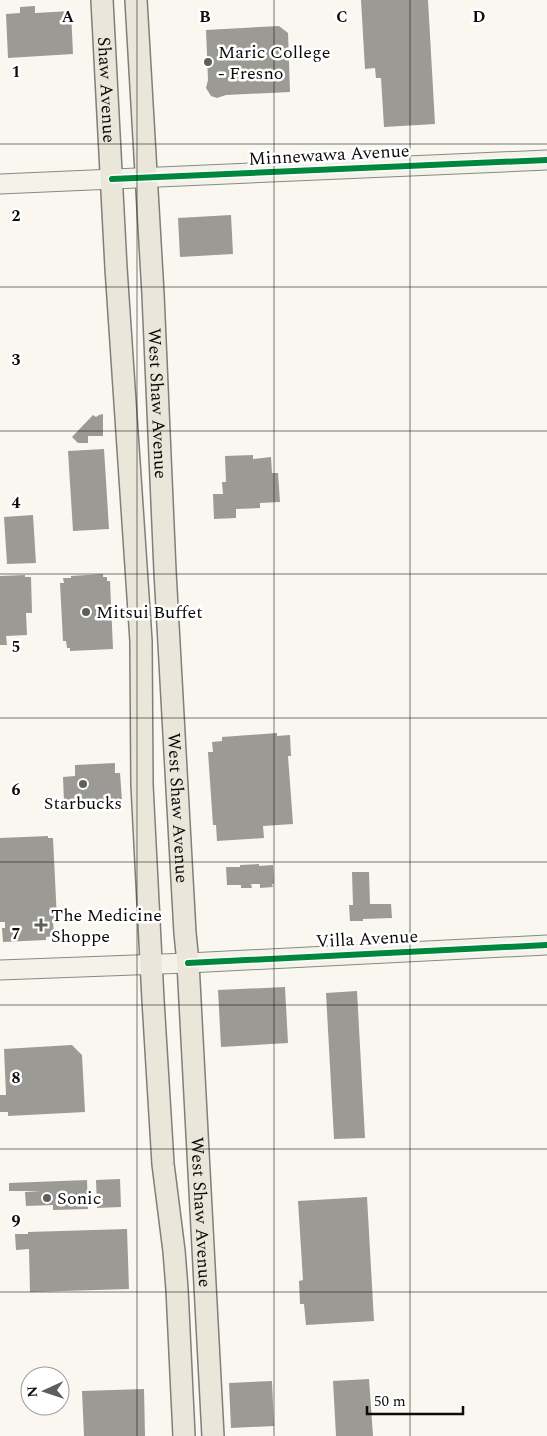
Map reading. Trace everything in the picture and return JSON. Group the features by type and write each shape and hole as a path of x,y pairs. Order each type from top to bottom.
{"main road":[{"name":"Shaw Avenue","path":"102,0 112,179"},
{"name":"Shaw Avenue","path":"136,0 146,178"},
{"name":"West Shaw Avenue","path":"146,178 154,312 165,571 213,1436"},
{"name":"West Shaw Avenue","path":"112,179 141,661 142,785 163,1164 174,1251 184,1436"},
{"path":"125,404 140,424 150,556 152,563 158,569 165,571"},
{"path":"136,582 145,582 151,586 153,592 158,703 174,720"},
{"path":"180,1355 188,1359 194,1366 196,1374 200,1436"}],"street":[{"name":"Minnewawa Avenue","path":"0,184 547,160"},
{"name":"Villa Avenue","path":"0,970 188,963 547,945"}],"building":[{"path":"361,0 428,0 435,124 384,127 381,78 376,78 375,68 365,69"},
{"path":"35,6 35,13 71,11 73,54 8,58 6,14 20,13 20,7"},
{"path":"279,26 288,33 290,92 226,95 217,98 211,96 206,88 208,80 206,30"},
{"path":"231,215 233,254 180,257 178,218"},
{"path":"103,414 103,436 88,436 88,443 78,443 72,437 93,415 96,417"},
{"path":"104,449 109,529 73,531 68,451"},
{"path":"253,455 253,459 271,457 272,473 278,473 280,502 260,503 260,508 236,509 236,518 214,519 213,494 223,494 222,482 226,482 225,456"},
{"path":"33,515 36,563 7,564 4,517"},
{"name":"Mitsui Buffet","path":"103,574 103,577 107,577 107,581 110,581 113,649 70,651 70,648 67,648 66,641 63,641 60,583 64,583 63,578 71,578 71,576"},
{"path":"25,575 25,577 31,577 32,613 26,613 27,635 6,636 7,645 0,645 0,576"},
{"path":"277,733 277,736 290,735 291,756 288,756 293,824 263,826 264,838 217,841 216,825 213,825 208,752 213,752 212,742 222,741 222,737"},
{"path":"115,763 115,773 120,773 122,801 64,802 63,777 75,776 75,765"},
{"path":"48,836 48,838 53,838 57,920 53,920 54,936 46,937 46,940 3,942 2,928 5,928 5,922 0,922 0,838"},
{"path":"259,864 259,866 273,865 273,887 260,888 260,884 251,884 252,888 241,888 241,885 227,885 226,867"},
{"path":"352,872 369,872 370,904 391,904 392,918 350,921 349,905 353,905"},
{"path":"285,987 288,1043 221,1047 218,990"},
{"path":"357,991 365,1138 334,1139 326,993"},
{"path":"72,1045 82,1055 85,1112 8,1116 8,1112 0,1112 0,1095 6,1095 4,1049"},
{"path":"120,1179 121,1207 97,1208 96,1180"},
{"path":"87,1180 88,1209 53,1210 53,1205 26,1206 25,1192 41,1191 9,1191 9,1183"},
{"path":"367,1197 374,1321 306,1325 304,1304 300,1304 299,1281 303,1280 298,1201"},
{"path":"127,1229 129,1289 30,1292 29,1249 16,1250 15,1234"},
{"path":"369,1379 373,1436 336,1436 333,1381"},
{"path":"272,1381 274,1426 231,1428 229,1383"},
{"path":"144,1389 145,1436 84,1436 82,1391"}],"cycle path":[{"path":"112,179 547,160"},
{"path":"188,963 547,945"}],"place":[{"name":"Maric College - Fresno","path":"208,62"},
{"name":"Mitsui Buffet","path":"86,612"},
{"name":"Starbucks","path":"83,784"},
{"name":"The Medicine Shoppe","path":"41,925"},
{"name":"Sonic","path":"47,1198"}]}
